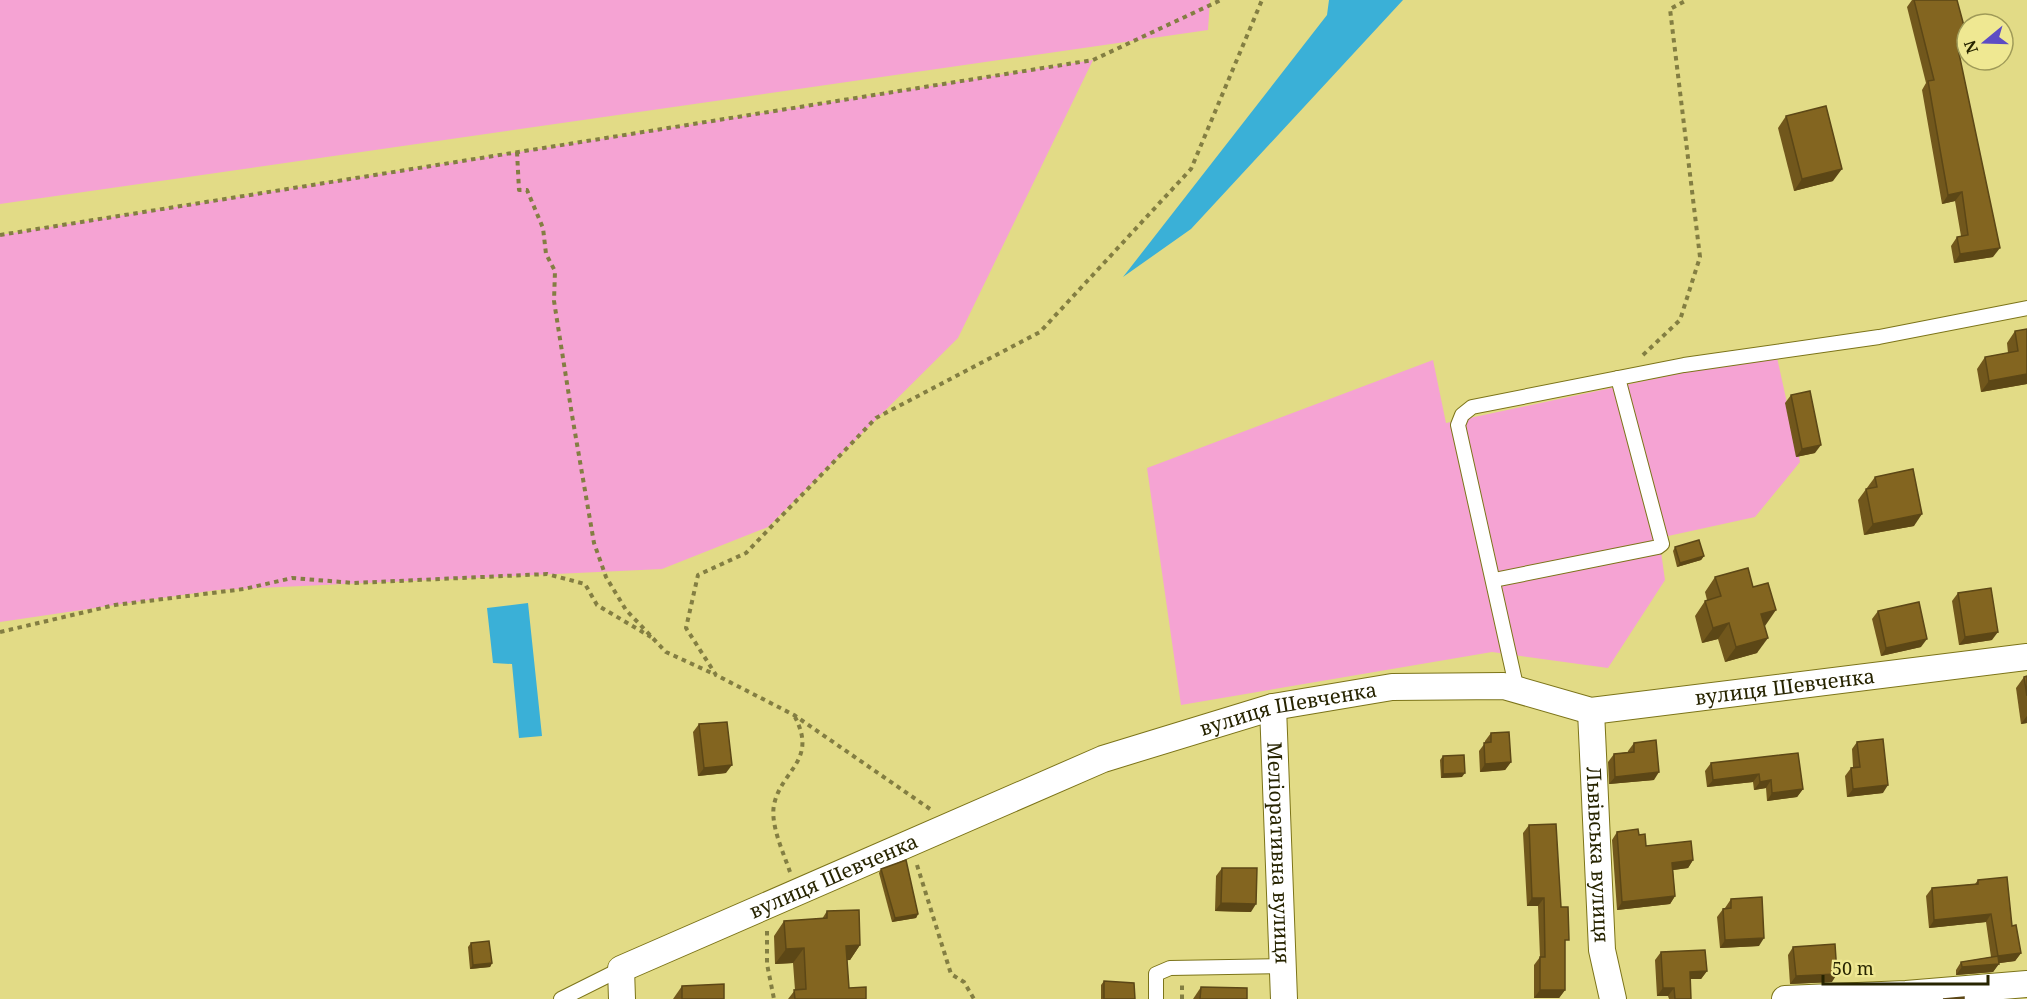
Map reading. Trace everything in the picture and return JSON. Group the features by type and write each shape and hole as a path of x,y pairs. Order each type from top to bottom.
{"street":[{"name":"вулиця Шевченка","path":"621,969 1103,759 1274,707 1392,687 1504,686 1590,711 2027,657"},
{"name":"Меліоративна вулиця","path":"1274,707 1284,999"},
{"name":"Львівська вулиця","path":"1590,711 1602,950 1613,999"},
{"path":"621,969 622,999"},
{"path":"1785,999 1906,994 2027,984"}],"lane":[{"path":"1517,690 1458,425 1462,415 1472,407 1683,366 1879,336 2027,308"},
{"path":"1494,580 1662,544 1618,378"},
{"path":"1156,999 1156,975 1170,968 1284,966"},
{"path":"561,999 621,969"}],"path":[{"path":"0,235 1093,60 1221,0"},
{"path":"716,675 686,628 698,575 746,553 876,418 1040,332 1191,169 1262,0"},
{"path":"1618,378 1680,320 1700,257 1670,9 1687,0"},
{"path":"517,153 519,190 527,190 543,228 546,254 555,271 554,302 594,543 606,577 626,610 666,652 794,715 952,825"},
{"path":"0,632 115,605 244,589 292,578 354,583 547,574 585,584 597,605 651,637"},
{"path":"794,715 802,730 802,750 795,770 777,796 773,808 796,893"},
{"path":"911,843 951,974 964,982 974,999"},
{"path":"766,906 767,964 774,999"}],"shaded area":[{"path":"0,0 1210,0 1208,30 0,204"},
{"path":"1093,60 958,338 768,527 662,569 217,590 0,622 0,235"},
{"path":"1776,353 1800,462 1755,517 1659,538 1665,580 1608,668 1492,652 1181,705 1147,468 1433,360 1446,423"}],"water":[{"path":"1329,0 1403,0 1191,229 1123,277 1327,15"},
{"path":"528,603 542,736 519,738 512,664 493,663 487,608"}],"building":[{"path":"1914,0 1957,0 1960,12 1955,12 1955,72 1963,72 2000,248 1960,254 1957,237 1968,235 1962,192 1948,195 1928,81 1934,80"},
{"path":"1826,106 1842,169 1802,179 1786,116"},
{"path":"2027,329 2027,374 1989,381 1985,357 2018,351 2015,331"},
{"path":"1810,391 1821,445 1802,449 1791,395"},
{"path":"1913,469 1922,514 1873,524 1866,489 1877,487 1875,477"},
{"path":"1699,540 1704,556 1680,563 1675,547"},
{"path":"1748,568 1753,587 1768,583 1776,610 1761,614 1768,638 1736,647 1729,623 1713,628 1705,601 1721,596 1715,577"},
{"path":"1991,588 1998,632 1965,637 1958,593"},
{"path":"1919,602 1927,639 1886,648 1878,611"},
{"path":"2027,676 2027,696 2024,677"},
{"path":"727,722 732,765 704,768 699,724"},
{"path":"1509,732 1511,762 1485,764 1484,743 1491,742 1491,733"},
{"path":"1883,739 1888,785 1853,789 1851,768 1860,767 1857,742"},
{"path":"1656,740 1659,772 1615,777 1614,754 1634,752 1634,743"},
{"path":"1798,753 1803,789 1772,793 1771,780 1760,782 1759,774 1713,780 1711,763"},
{"path":"1464,755 1465,773 1443,774 1443,756"},
{"path":"1556,824 1561,907 1568,907 1569,940 1565,940 1565,990 1540,990 1540,957 1545,957 1544,898 1532,898 1529,825"},
{"path":"1638,829 1639,835 1645,834 1646,846 1691,841 1693,860 1672,863 1675,896 1622,902 1617,832"},
{"path":"906,860 918,914 895,918 881,869"},
{"path":"1222,868 1257,868 1256,904 1221,903"},
{"path":"2007,877 2012,926 2016,925 2021,953 1998,956 1991,914 1934,920 1932,888 1978,884 1978,880"},
{"path":"1762,897 1764,938 1725,940 1723,909 1731,908 1731,899"},
{"path":"859,910 860,945 846,946 849,988 866,987 866,999 795,999 794,990 806,989 804,948 786,949 784,921 827,918 827,911"},
{"path":"489,941 492,963 473,965 471,943"},
{"path":"1835,944 1837,974 1796,976 1793,947"},
{"path":"1705,950 1707,971 1690,972 1691,999 1675,999 1674,988 1663,988 1661,952"},
{"path":"1998,956 1999,964 1962,967 1961,962"},
{"path":"1104,981 1134,983 1135,999 1104,999"},
{"path":"724,984 724,999 682,999 682,986"},
{"path":"1201,987 1247,988 1247,999 1200,999"}]}
